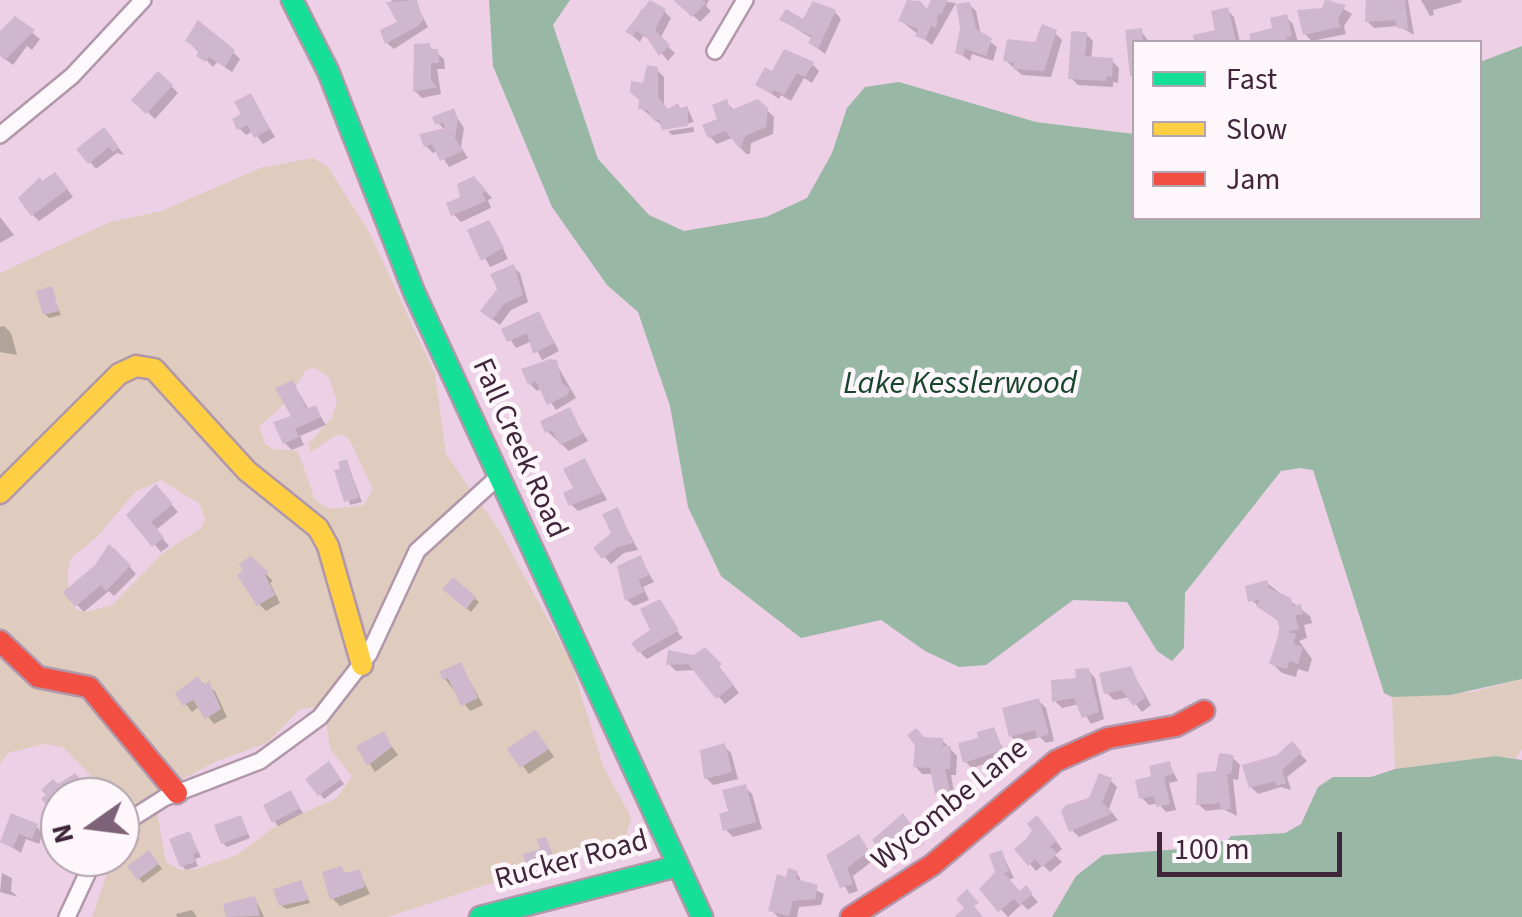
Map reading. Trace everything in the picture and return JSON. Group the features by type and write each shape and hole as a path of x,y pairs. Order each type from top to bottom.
{"street":[{"path":"0,135 72,76 143,0"},
{"name":"Fall Creek Road","path":"292,0 328,71 396,251 702,917"},
{"path":"715,51 746,0"},
{"path":"0,493 120,374 138,366 154,369 247,471 318,528 328,546 362,665"},
{"path":"140,814 177,793 235,774 280,749 320,717 362,665 417,551 498,477"},
{"path":"0,641 38,677 89,687 177,793"},
{"name":"Wycombe Lane","path":"851,917 932,865 1056,761 1108,738 1176,726 1204,711"},
{"name":"Rucker Road","path":"480,917 678,866"},
{"path":"67,917 86,877"}],"shaded area":[{"path":"313,158 328,167 369,232 435,374 446,454 501,533 571,662 603,766 631,817 626,835 595,850 387,917 92,917 106,877 140,877 140,777 92,777 63,747 44,744 8,753 0,764 0,273 110,222 162,211 260,168","holes":["315,368 329,377 337,401 332,418 308,444 311,452 333,437 342,434 349,439 373,489 364,505 330,509 315,500 298,451 273,449 265,444 259,427 286,402 306,370","161,480 200,504 205,520 201,528 163,553 112,605 86,612 77,610 71,603 67,576 71,558 98,536 135,492","318,707 325,713 330,749 352,776 337,798 279,824 237,855 196,869 180,870 166,862 156,806 168,787 217,761 267,743 300,709"]},
{"path":"1522,679 1522,749 1516,758 1496,756 1395,769 1392,697 1473,692"}],"water":[{"name":"Lake Kesslerwood","path":"489,0 570,0 553,25 598,159 649,215 684,231 766,217 807,198 832,153 847,108 865,87 899,82 1036,122 1132,134 1132,220 1482,220 1482,61 1522,46 1522,679 1450,695 1392,697 1384,693 1313,470 1300,468 1281,471 1185,593 1184,648 1172,661 1157,651 1127,602 1073,600 986,665 959,667 925,651 881,620 801,638 721,576 688,507 670,406 638,312 607,285 552,207 493,66"},
{"path":"1496,756 1522,760 1522,917 1052,917 1076,876 1103,855 1193,848 1196,844 1227,841 1231,836 1285,833 1301,824 1318,787 1333,777 1371,777 1395,769"}],"building":[{"path":"417,0 423,20 385,44 380,30 397,22 386,2"},
{"path":"650,0 666,9 655,30 670,45 659,56 647,38 636,31 633,36 625,32"},
{"path":"673,0 702,0 706,3 692,17"},
{"path":"907,0 920,1 927,9 931,0 948,0 941,15 938,13 936,28 931,26 925,40 915,36 918,29 898,21"},
{"path":"1325,0 1346,5 1338,18 1340,27 1303,35 1297,10 1322,8"},
{"path":"1366,0 1405,0 1408,29 1397,28 1395,20 1365,22"},
{"path":"813,1 836,10 818,49 808,43 812,36 779,20 786,9 803,19"},
{"path":"970,2 976,29 992,38 986,56 965,49 963,56 955,53 960,28 956,4"},
{"path":"1228,7 1236,40 1194,40 1193,35 1215,30 1211,11"},
{"path":"1287,14 1292,36 1287,40 1250,40 1249,34 1272,28 1270,18"},
{"path":"15,16 35,30 5,60 0,56 0,31"},
{"path":"198,20 235,50 225,67 209,57 205,62 196,56 199,50 185,41"},
{"path":"1042,24 1057,30 1044,71 1013,69 1014,63 1003,61 1007,39 1035,42"},
{"path":"1142,28 1143,40 1132,40 1132,76 1130,76 1125,30"},
{"path":"1071,31 1087,32 1085,56 1113,58 1112,77 1107,76 1106,81 1068,79"},
{"path":"430,43 430,49 438,49 439,63 431,63 431,80 437,87 413,92 414,44"},
{"path":"784,49 814,62 805,77 797,73 784,95 774,90 771,94 755,85 765,67 772,71"},
{"path":"647,65 658,67 658,97 668,109 678,103 680,108 688,106 688,126 662,130 659,118 655,122 647,110 638,109 639,100 630,92 631,81 643,83"},
{"path":"158,71 173,85 146,114 131,100"},
{"path":"251,93 270,129 254,138 247,125 237,130 232,119 241,114 234,102"},
{"path":"727,99 731,110 758,99 768,108 766,127 745,136 740,149 725,131 708,138 702,125 717,119 712,105"},
{"path":"454,108 458,120 455,138 463,151 440,161 432,144 424,147 419,134 445,128 443,122 435,125 432,117"},
{"path":"104,127 119,147 113,152 109,147 88,164 76,149"},
{"path":"55,172 68,189 31,216 18,198 40,177 42,181"},
{"path":"474,176 487,191 482,193 486,201 451,216 446,203 460,197 457,184"},
{"path":"489,220 504,247 481,261 467,230"},
{"path":"514,264 523,295 504,304 492,320 480,311 497,289 490,274"},
{"path":"52,286 59,311 43,315 36,291"},
{"path":"539,311 554,343 533,354 527,333 507,342 501,329"},
{"path":"557,360 562,383 570,389 567,395 547,405 536,381 528,385 521,369"},
{"path":"293,380 306,409 316,405 321,417 295,429 299,437 283,444 273,422 291,416 275,388"},
{"path":"570,407 583,434 560,445 552,430 545,433 540,421"},
{"path":"585,458 602,493 569,506 563,493 573,488 563,469"},
{"path":"347,459 359,498 344,502 334,470 340,469 338,462"},
{"path":"156,484 173,504 151,522 164,537 152,547 126,515"},
{"path":"618,507 633,543 617,547 602,559 593,548 611,533 602,514"},
{"path":"109,544 131,565 106,591 101,585 75,607 63,592 95,565"},
{"path":"641,555 649,575 638,580 644,592 625,601 617,566"},
{"path":"251,556 269,573 265,575 275,595 257,606 237,575 243,571 239,564"},
{"path":"453,577 476,597 466,609 442,589"},
{"path":"1267,580 1269,588 1291,598 1293,606 1301,604 1303,614 1295,615 1299,629 1287,632 1296,634 1293,644 1303,647 1298,664 1289,661 1287,669 1269,664 1280,630 1277,620 1256,606 1260,600 1248,602 1245,586"},
{"path":"660,599 679,630 638,653 631,643 650,630 640,609"},
{"path":"705,647 722,664 719,667 734,685 716,699 688,664 666,665 668,650 694,655"},
{"path":"461,662 478,698 461,706 448,678 443,680 439,672"},
{"path":"1131,666 1145,698 1133,706 1122,690 1104,694 1099,673"},
{"path":"1089,668 1099,712 1082,718 1074,698 1052,702 1051,680 1076,678 1075,669"},
{"path":"198,676 203,685 209,681 221,709 205,719 193,700 183,706 175,693"},
{"path":"1039,698 1049,734 1037,738 1035,730 1009,737 1002,708"},
{"path":"994,727 1003,750 963,763 958,743 978,738 977,732"},
{"path":"916,728 924,737 943,738 943,746 951,746 950,769 945,769 950,791 935,794 930,768 913,767 915,745 907,735"},
{"path":"535,729 549,749 520,768 507,749"},
{"path":"384,731 392,747 367,766 356,746"},
{"path":"1292,741 1302,752 1282,770 1286,783 1276,786 1275,781 1249,788 1242,765 1277,755"},
{"path":"725,743 732,772 704,779 700,750"},
{"path":"1219,753 1234,755 1231,774 1227,774 1231,809 1221,810 1220,803 1196,805 1197,773 1216,771"},
{"path":"329,761 341,779 318,796 305,779"},
{"path":"1170,761 1173,774 1164,777 1170,804 1156,807 1154,796 1139,799 1135,780 1151,776 1149,766"},
{"path":"1099,773 1112,778 1102,802 1113,813 1069,832 1061,811 1066,805 1089,798"},
{"path":"746,784 756,822 723,831 719,814 728,811 722,790"},
{"path":"291,790 300,808 272,823 263,805"},
{"path":"11,813 38,824 32,839 19,834 13,848 0,842"},
{"path":"903,813 919,835 907,843 903,838 882,853 872,840"},
{"path":"241,815 248,834 221,844 214,825"},
{"path":"1037,815 1057,841 1050,846 1057,854 1042,867 1035,859 1028,866 1014,849 1027,838 1032,830 1027,824"},
{"path":"190,831 198,852 193,854 195,862 180,867 169,839"},
{"path":"859,834 869,851 847,868 853,884 840,888 826,855"},
{"path":"546,837 557,865 528,873 523,854 540,849 537,839"},
{"path":"149,850 159,864 137,880 135,877 140,877 140,857"},
{"path":"1002,850 1009,872 1004,873 1020,891 1026,885 1033,894 1019,905 1014,899 998,912 979,889 995,872 989,854"},
{"path":"342,866 344,873 360,869 365,887 330,900 322,872"},
{"path":"788,868 798,871 796,879 818,885 815,899 793,901 789,916 768,911 777,874 786,877"},
{"path":"301,880 308,900 279,906 273,889"},
{"path":"967,889 979,903 974,906 983,917 954,917 964,908 956,899"},
{"path":"255,896 260,916 226,917 223,904"}],"traffic: fast":[{"path":"292,0 328,71 414,292 702,917"},
{"path":"480,917 678,866"}],"traffic: slow":[{"path":"0,493 119,374 136,366 154,369 247,471 318,528 328,546 362,665"}],"traffic: jam":[{"path":"0,641 38,677 89,687 177,793"},
{"path":"851,917 932,865 1056,761 1108,738 1176,726 1204,711"}]}
